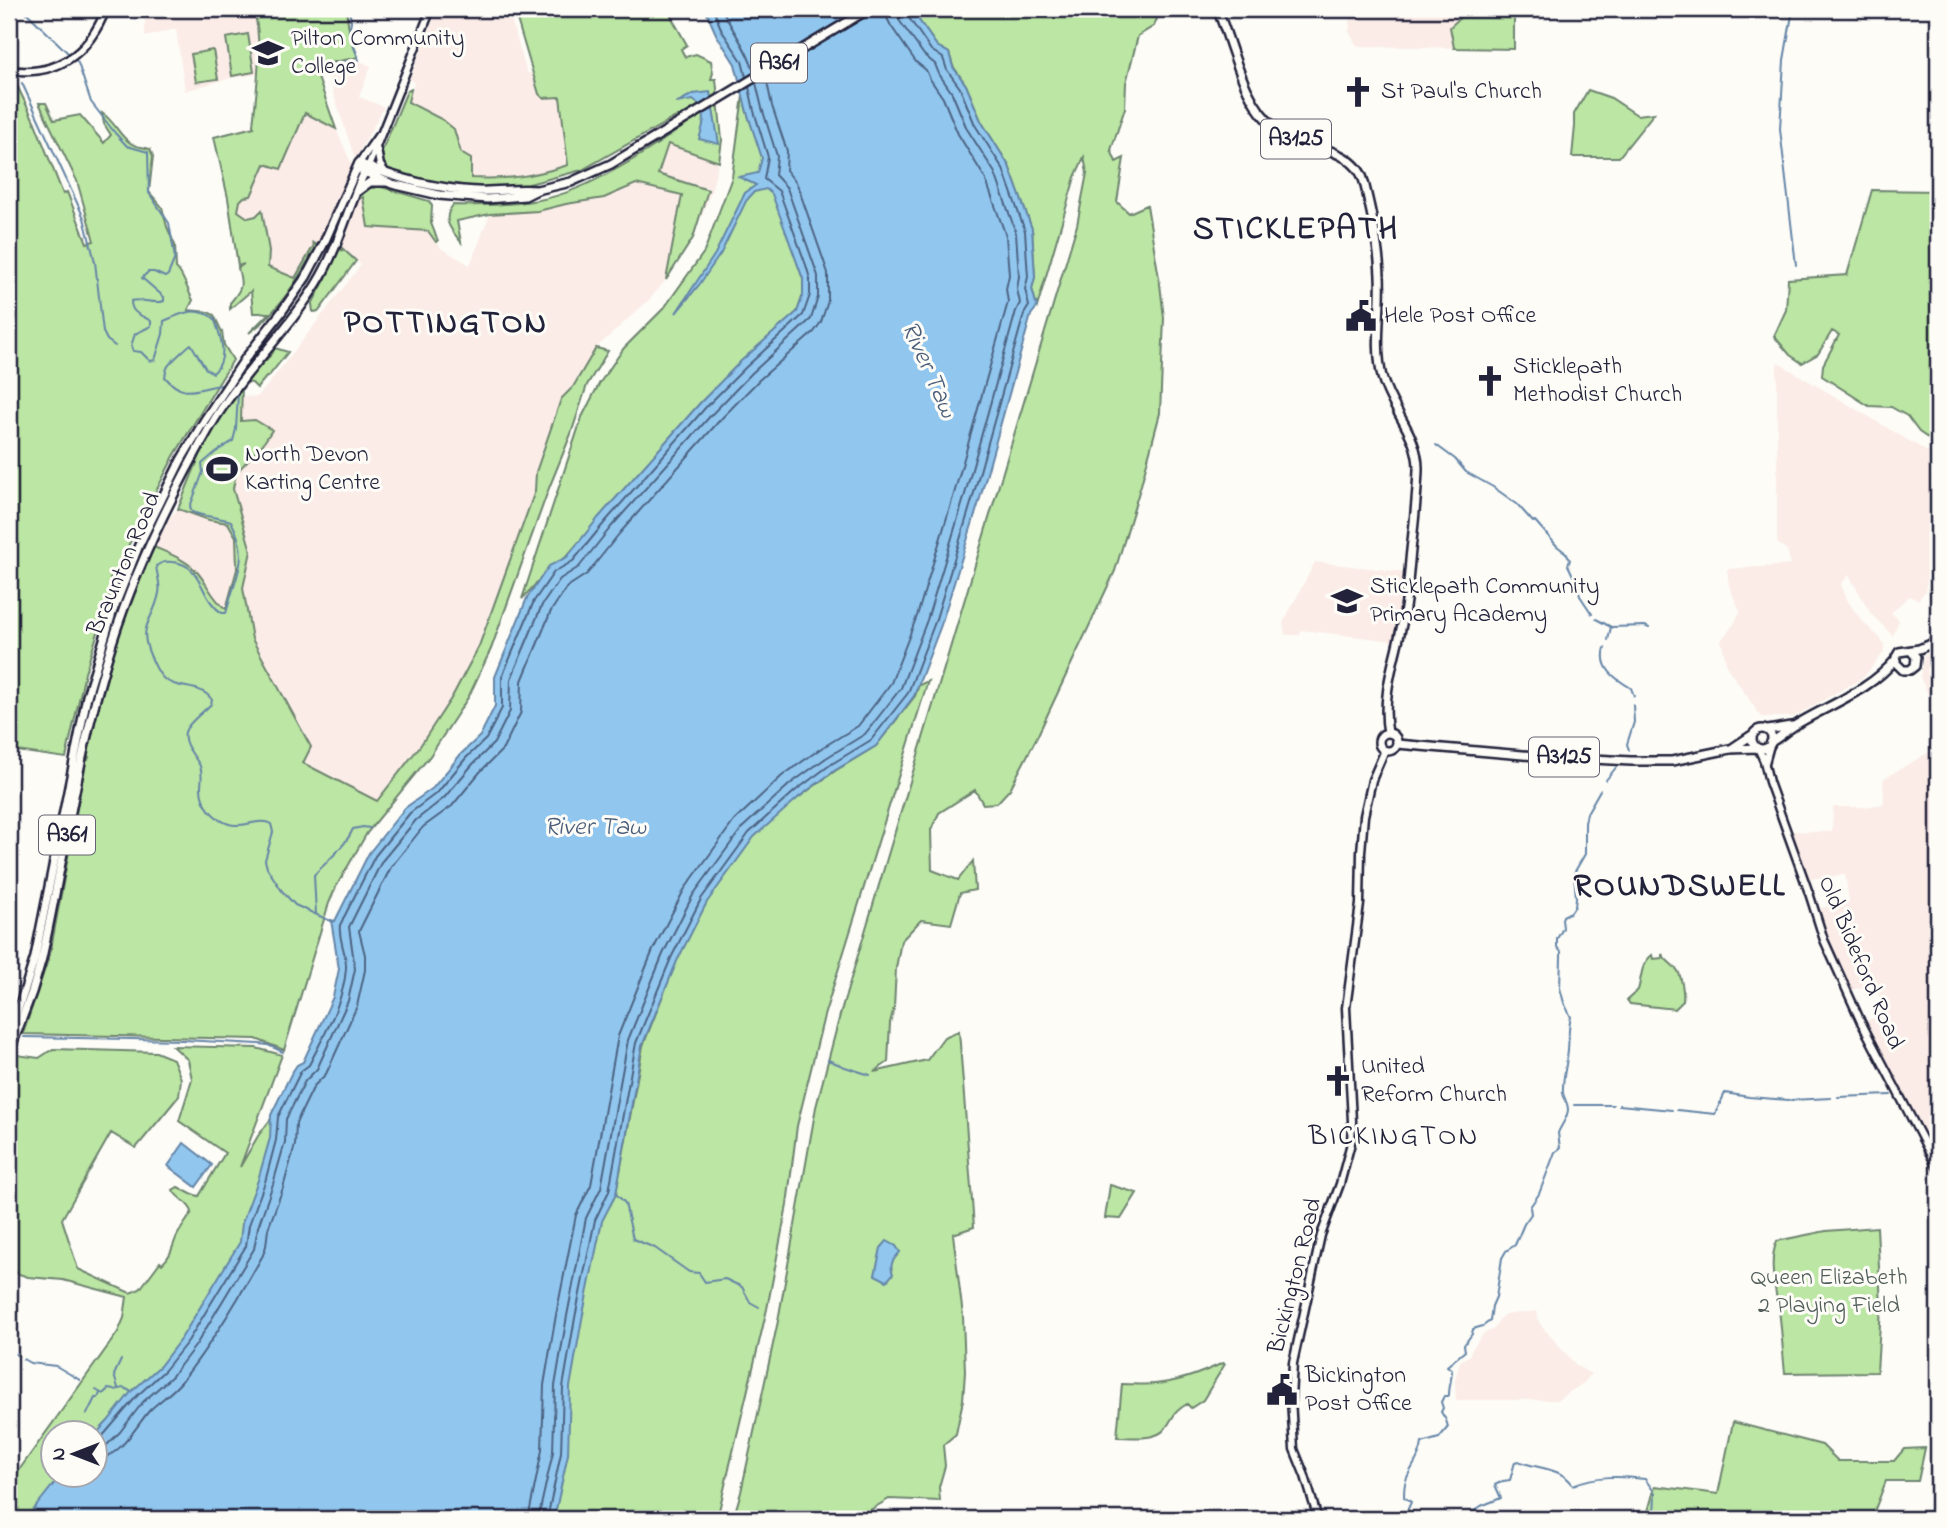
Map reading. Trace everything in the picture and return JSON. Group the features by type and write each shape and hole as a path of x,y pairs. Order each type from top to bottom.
{"main road":[{"path":"9,70 41,70 70,59 82,50 94,34 106,9"},
{"name":"Braunton Road","path":"9,1053 42,958 87,736 121,617 150,547 206,435 234,391 299,310 318,281 335,247 362,168 376,148 431,9"},
{"name":"A361","path":"355,194 375,181 439,195 503,198 524,196 571,182 597,171 869,9"},
{"name":"A3125","path":"1217,9 1241,75 1265,118 1281,132 1343,156 1361,171 1367,193 1379,262 1377,332 1382,375 1391,401 1413,442 1418,462 1405,608 1385,700 1388,733"},
{"name":"Braunton Road","path":"9,1034 38,945 92,676 112,613 139,545 181,460 225,388 306,277 362,168 372,142 380,134"},
{"path":"376,148 378,162 385,172"},
{"name":"A361","path":"362,168 454,189 537,190"},
{"name":"A361","path":"362,168 392,184"},
{"path":"1930,645 1901,651 1896,659 1897,666 1903,670 1913,668 1916,659 1938,640"},
{"path":"1911,651 1916,659"},
{"name":"A3125","path":"1881,676 1896,659"},
{"name":"A3125","path":"1397,744 1631,761 1672,761 1730,749 1764,749 1794,726 1881,676 1903,670"},
{"name":"A3125","path":"1730,749 1760,728 1768,730 1794,726"},
{"path":"1765,765 1772,736 1768,730"},
{"path":"1388,733 1395,737 1397,744 1394,749 1385,750 1380,739 1388,733"},
{"path":"1752,736 1752,743 1758,748"},
{"name":"Old Bideford Road","path":"1758,748 1824,940 1861,1022 1938,1169"},
{"name":"Bickington Road","path":"1318,1519 1306,1476 1294,1449 1292,1372 1321,1235 1348,1162 1351,1143 1346,1008 1360,904 1364,816 1372,780 1385,750"}],"shaded area":[{"path":"147,9 346,9 350,36 358,56 293,69 314,68 352,165 322,237 298,280 240,268 214,137 253,125 258,74 231,78 185,91 176,29 145,37"},
{"path":"438,9 508,9 527,73 532,73 539,94 543,98 560,96 568,165 530,176 470,178 469,157 461,153 454,129 408,102 414,83 410,79"},
{"path":"1348,9 1514,9 1514,49 1357,46 1348,30"},
{"path":"360,61 371,66 359,97 384,107 355,159 327,68"},
{"path":"668,144 719,160 711,192 693,238 666,280 650,299 596,348 574,389 479,646 452,697 409,761 377,801 301,762 310,747 251,637 243,588 251,551 233,490 236,473 263,444 241,421 242,396 257,397 267,386 361,265 338,247 344,240 356,201 363,197 368,227 428,231 441,248 470,265 490,214 538,211 604,198 658,174"},
{"path":"1777,362 1938,458 1938,539 1929,549 1926,591 1918,600 1909,596 1891,613 1899,620 1893,636 1871,614 1849,575 1841,584 1847,600 1862,621 1880,638 1884,644 1884,652 1864,677 1794,717 1761,717 1727,667 1721,640 1734,624 1740,611 1729,586 1727,569 1791,565 1787,550 1777,543"},
{"path":"178,509 227,523 236,537 237,569 225,610 198,573 186,562 154,547 168,520"},
{"name":"Sticklepath Community Primary Academy","path":"1315,562 1405,572 1394,641 1301,630 1300,635 1285,635 1283,623"},
{"path":"1938,645 1938,717 1920,677 1924,656"},
{"path":"1938,747 1938,1128 1924,1133 1865,1021 1885,1014 1875,985 1851,990 1817,909 1849,901 1845,875 1808,879 1791,831 1832,832 1833,807 1884,804 1883,779"},
{"path":"1537,1311 1543,1328 1577,1366 1591,1374 1585,1382 1557,1400 1456,1400 1455,1380 1460,1361 1470,1355 1483,1334 1494,1329 1504,1315"}],"green space":[{"path":"254,9 346,9 350,36 358,56 314,66 336,129 305,113 281,169 265,164 251,196 240,201 238,211 248,218 256,216 262,210 269,251 268,267 295,278 313,243 317,245 279,304 249,333 269,313 253,313 251,291 230,309 230,303 240,287 238,268 244,264 238,266 228,198 214,137 254,127 259,52"},
{"path":"514,9 667,9 687,45 681,49 685,57 696,54 711,61 711,79 716,79 722,140 719,162 668,144 658,174 708,190 693,238 666,280 682,195 636,184 604,198 538,211 490,214 457,221 461,242 451,229 448,215 453,205 528,202 578,188 657,144 691,121 688,114 674,118 582,170 529,184 529,187 477,188 444,184 392,172 380,162 407,91 411,89 408,102 443,120 454,129 461,153 471,159 471,178 520,176 568,165 560,97 543,98 539,94"},
{"path":"711,9 718,9 749,60 760,96 764,133 776,176 768,178 803,279 803,295 797,312 701,402 565,558 567,569 579,564 571,580 546,672 526,717 480,774 414,845 391,899 378,917 367,923 342,923 372,855 407,811 437,789 463,756 484,737 499,705 500,677 544,575 522,599 582,417 599,384 624,348 664,308 704,252 732,177 743,96 764,162 765,157 737,60"},
{"path":"911,9 1161,9 1154,26 1138,36 1126,83 1125,108 1111,150 1116,162 1124,158 1117,202 1129,213 1147,205 1164,318 1160,413 1115,571 1010,789 997,803 983,804 975,790 939,813 931,830 932,870 958,880 973,861 975,890 960,893 951,924 921,920 901,941 890,1023 888,1062 874,1072 927,1060 944,1037 959,1031 974,1227 953,1234 963,1316 965,1372 956,1434 943,1445 945,1466 939,1487 940,1501 889,1499 863,1514 838,1514 838,1519 733,1519 778,1321 816,1107 840,1015 1077,225 1087,173 1084,157 1075,177 1037,307 1032,289 1035,277 1032,229 1009,166 981,121 949,53 937,46"},
{"path":"1462,9 1514,9 1514,49 1454,48 1450,27 1463,15"},
{"path":"248,34 254,72 232,76 226,38"},
{"path":"213,50 218,79 196,82 191,54"},
{"path":"13,77 35,123 63,194 67,192 87,243 94,241 77,181 39,103 46,103 54,120 80,115 104,143 111,135 104,124 102,113 128,141 150,149 153,156 149,192 162,207 175,245 176,268 193,300 188,310 214,315 222,332 224,345 233,360 174,456 125,552 120,572 110,578 113,585 85,673 66,758 9,750 9,432 12,431 11,427 9,428 9,78"},
{"path":"1588,90 1611,98 1637,115 1654,113 1619,157 1572,157 1574,114"},
{"path":"378,186 429,201 432,206 431,223 438,241 436,242 428,231 368,227 363,197 356,201 369,188"},
{"path":"1872,190 1938,191 1938,445 1919,432 1907,416 1891,407 1869,406 1822,376 1823,365 1839,335 1832,331 1818,354 1802,363 1790,355 1774,336 1786,310 1788,279 1847,275"},
{"path":"339,245 341,251 343,249 356,261 319,311 313,312 312,304"},
{"path":"275,348 288,352 268,377 257,388 252,383 244,382 272,354"},
{"path":"596,348 608,351 587,385 491,649 469,696 430,756 367,833 336,887 284,1050 256,1039 23,1034 50,954 86,760 89,757 85,756 122,624 154,547 194,568 226,609 237,569 236,537 228,523 209,520 178,509 202,450 224,410 242,385 241,421 255,420 272,430 236,473 233,489 251,551 243,588 252,639 311,747 303,763 377,801 420,746 452,697 479,646 535,491 536,472 561,399 573,387"},
{"path":"928,681 824,1016 797,1126 787,1205 767,1309 717,1519 349,1519 350,1205 787,806 835,771 876,746 915,696 919,685","holes":["676,962 643,1046 616,1194 609,1207 642,1045"]},
{"path":"339,931 347,939 363,943 367,959 364,983 347,1031 291,1157 275,1211 263,1309 267,1364 264,1377 250,1397 159,1463 91,1519 9,1519 9,1484 38,1444 38,1490 108,1490 108,1420 55,1420 118,1332 124,1318 127,1297 63,1280 28,1277 16,1273 9,1257 9,1073 17,1055 39,1058 53,1049 156,1052 173,1059 181,1079 179,1096 136,1148 111,1133 62,1219 78,1269 130,1293 140,1289 160,1262 162,1264 167,1258 192,1212 173,1190 178,1187 199,1196 225,1153 179,1121 192,1079 188,1060 173,1046 256,1048 282,1055 240,1167 258,1136 270,1120 273,1120 304,1064 337,993 342,958"},
{"path":"1662,954 1678,971 1683,1001 1675,1009 1630,1004 1627,1000 1638,990 1645,963 1652,955 1653,959 1662,958"},
{"path":"1110,1185 1137,1193 1121,1219 1105,1218"},
{"name":"Queen Elizabeth 2 Playing Field","path":"1877,1227 1881,1307 1877,1372 1785,1373 1773,1269 1777,1241 1826,1231"},
{"path":"1225,1364 1203,1400 1191,1408 1187,1404 1182,1407 1161,1433 1143,1437 1117,1437 1122,1384 1173,1381 1199,1374"},
{"path":"1733,1422 1822,1445 1838,1461 1894,1461 1904,1449 1925,1448 1918,1481 1886,1481 1872,1517 1646,1519 1655,1486 1718,1494"}],"water":[{"name":"River Taw","path":"705,9 911,9 937,46 949,53 953,67 966,85 981,121 1009,166 1032,229 1035,277 1032,289 1037,307 1031,315 979,502 941,625 914,696 876,746 834,771 799,797 754,837 707,902 677,961 642,1046 616,1194 602,1221 582,1319 570,1387 568,1454 554,1519 26,1519 49,1490 108,1490 108,1421 131,1392 160,1366 182,1337 240,1242 242,1223 270,1138 271,1115 291,1074 297,1065 303,1062 333,997 339,969 331,920 335,921 369,853 405,808 433,788 480,736 495,706 495,677 527,598 549,566 567,557 701,402 741,361 797,312 803,295 803,279 772,194 766,189 754,192 746,201 721,253 676,313 715,254 745,193 756,185 739,177 758,173 762,158 735,64 716,34"},
{"path":"710,92 719,144 699,139 704,118 698,104 693,100 676,103 693,94"},
{"path":"184,1143 212,1165 196,1187 168,1166"},
{"path":"887,1241 900,1252 892,1262 893,1274 887,1281 875,1275 881,1248"}],"waterway":[{"path":"23,9 70,55"},
{"path":"319,67 359,60 349,35 349,9"},
{"path":"1793,9 1784,60 1780,129 1796,265"},
{"path":"74,58 91,102 115,133 127,146 148,152 149,193 169,223 175,258 168,275 165,277 148,272 142,278 164,297 164,301 131,301 135,311 151,321 151,326 135,334 131,346 133,351 141,352 150,361 155,360 164,321 189,312 207,314 214,318 221,339 222,354 218,367 213,373 206,369 191,344 168,366 165,377 185,391 222,385"},
{"path":"22,83 84,218 95,262 103,332 107,340 115,346"},
{"path":"238,394 233,441 202,464 203,472 190,507 192,512 197,514 231,521 237,534 240,566 226,613 214,606 190,569 182,564 162,563 156,566 159,590 146,629 146,645 164,679 176,685 202,691 212,700 185,732 187,745 200,766 202,794 209,810 218,819 229,824 271,824 273,832 265,860 267,868 295,905 333,922"},
{"path":"1436,445 1455,459 1466,472 1517,504 1566,553 1580,596 1592,614"},
{"path":"1596,619 1611,627 1608,640"},
{"path":"1611,627 1649,628"},
{"path":"1605,648 1604,662 1607,668 1631,688 1634,696"},
{"path":"1629,750 1627,744 1634,722 1633,705"},
{"path":"1606,780 1618,765"},
{"path":"1416,1519 1407,1511 1411,1502 1404,1497 1405,1484 1422,1443 1439,1438 1448,1427 1441,1412 1441,1402 1444,1396 1449,1395 1452,1376 1452,1370 1447,1366 1465,1351 1464,1345 1473,1329 1490,1321 1502,1258 1506,1251 1515,1245 1531,1214 1530,1207 1539,1194 1555,1152 1560,1148 1558,1133 1568,1109 1563,1087 1571,1017 1560,988 1561,952 1557,947 1557,939 1563,928 1563,916 1575,906 1574,873 1585,854 1587,813 1600,790"},
{"path":"316,914 314,875 341,848 353,829 370,828"},
{"path":"24,1037 259,1044 283,1052"},
{"path":"828,1060 870,1075"},
{"path":"1677,1110 1715,1114 1725,1093 1789,1100"},
{"path":"1838,1097 1891,1095"},
{"path":"1791,1100 1831,1098"},
{"path":"1574,1105 1613,1105"},
{"path":"1619,1105 1672,1110"},
{"path":"616,1194 625,1203 633,1239 655,1248 689,1272 699,1273 705,1282 725,1279 742,1287 750,1302 759,1307"},
{"path":"9,1351 17,1355"},
{"path":"23,1359 30,1363 56,1366 80,1380"},
{"path":"118,1388 114,1375 121,1360"},
{"path":"96,1390 103,1394 108,1389 124,1388 132,1392"},
{"path":"87,1414 100,1393"},
{"path":"1463,1519 1481,1506 1501,1498 1495,1485 1510,1480 1515,1462 1518,1461 1562,1475 1573,1485 1609,1477 1645,1479 1655,1493 1654,1519"},
{"path":"1783,1519 1786,1516 1792,1519"},
{"path":"1800,1519 1842,1519"}],"place":[{"name":"Pilton Community College","path":"268,53"},
{"name":"St Paul's Church","path":"1358,92"},
{"name":"Hele Post Office","path":"1361,316"},
{"name":"Sticklepath Methodist Church","path":"1490,381"},
{"name":"North Devon Karting Centre","path":"222,469"},
{"name":"Sticklepath Community Primary Academy","path":"1347,601"},
{"name":"United Reform Church","path":"1338,1081"},
{"name":"Bickington Post Office","path":"1282,1390"}],"district":[{"name":"STICKLEPATH","path":"1296,230"},
{"name":"POTTINGTON","path":"446,324"},
{"name":"ROUNDSWELL","path":"1680,887"},
{"name":"BICKINGTON","path":"1394,1137"}]}
